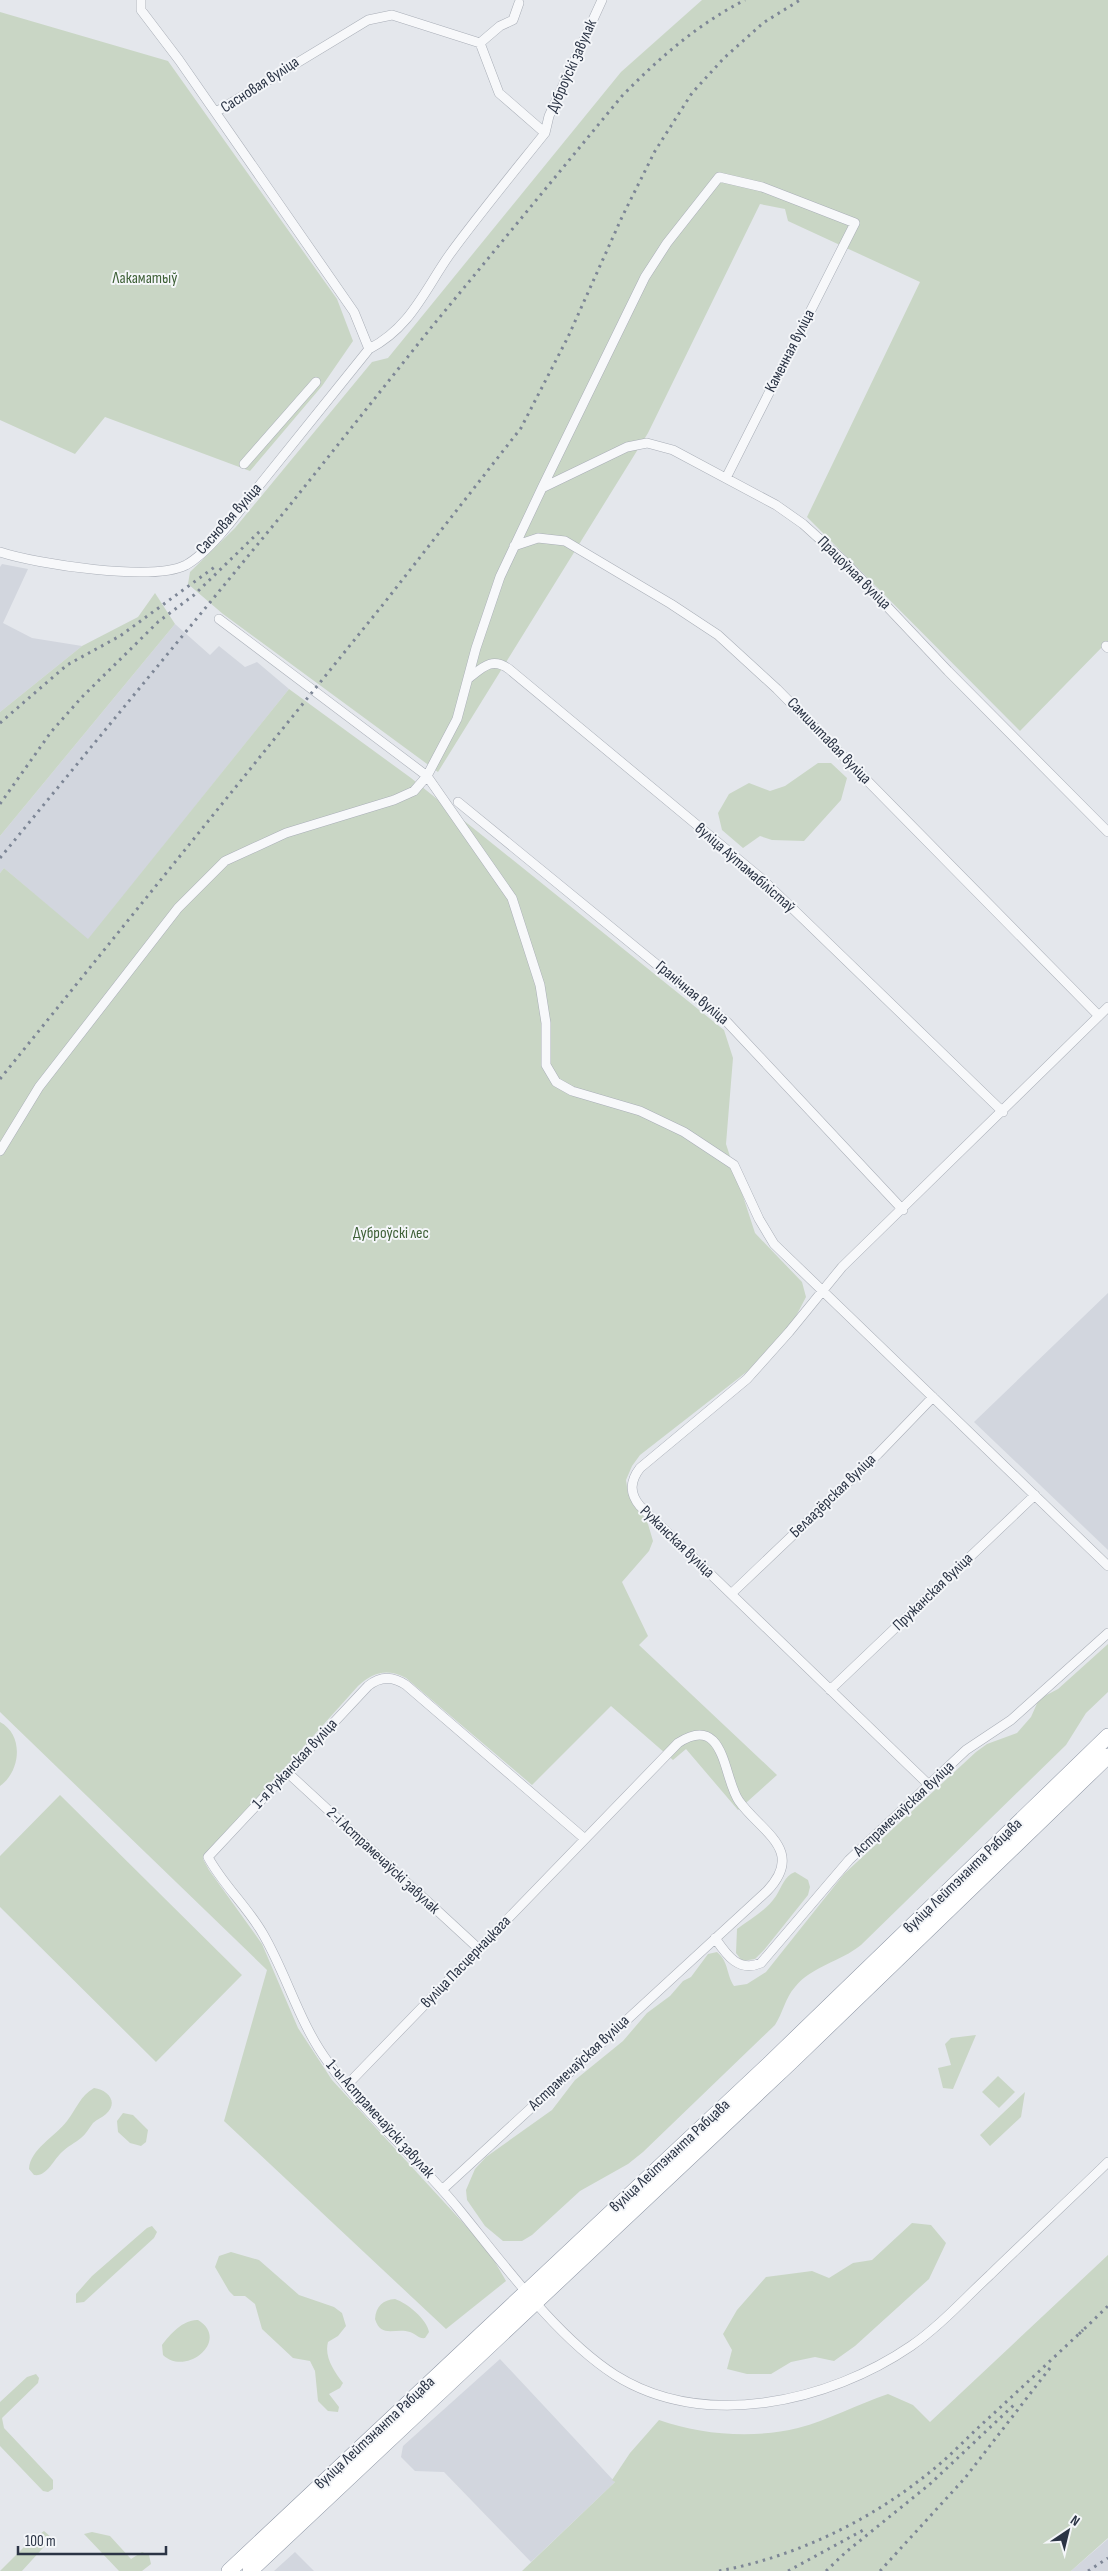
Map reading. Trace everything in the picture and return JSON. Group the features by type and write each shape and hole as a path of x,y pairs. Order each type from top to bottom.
{"highway":[{"name":"вуліца Лейтэнанта Рабцава","path":"250,2571 1108,1736"},
{"name":"вуліца Лейтэнанта Рабцава","path":"229,2571 791,2062 1108,1756"}],"street":[{"path":"141,0 141,10 216,112"},
{"name":"Дуброўскі завулак","path":"545,133 549,116 602,0"},
{"path":"518,3 514,20 500,26 480,43 499,93 545,133"},
{"name":"Сасновая вуліца","path":"369,349 354,312 216,112 368,20 392,15 480,43"},
{"name":"Сасновая вуліца","path":"0,552 23,559 124,571 170,570 187,564 228,526 369,349 387,340 400,328 450,254 545,133"},
{"name":"Каменная вуліца","path":"542,488 645,277 667,243 720,177 762,187 855,223 726,478"},
{"path":"244,464 316,382"},
{"name":"Працоўная вуліца","path":"542,488 627,447 647,443 673,450 782,510 831,548 948,671 1108,832"},
{"path":"0,1151 39,1088 166,923 178,908 225,861 286,833 394,800 414,791 427,776 457,719 500,577 542,488"},
{"name":"Самшытавая вуліца","path":"514,546 538,538 565,541 718,635 777,689 1099,1016"},
{"path":"219,619 427,776 512,898 540,985 546,1023 546,1065 556,1082 572,1091 640,1111 684,1132 734,1164 759,1219 774,1244 1108,1566"},
{"name":"вуліца Аўтамабілістаў","path":"469,678 489,663 499,664 509,669 762,879 1003,1112"},
{"name":"Гранічная вуліца","path":"458,802 727,1022 903,1210"},
{"path":"822,1290 842,1266 903,1210 1108,1007"},
{"name":"Ружанская вуліца","path":"822,1290 789,1332 747,1379 640,1468 633,1479 632,1494 635,1501 929,1785"},
{"name":"Белаазёрская вуліца","path":"731,1594 878,1454 933,1397"},
{"name":"Пружанская вуліца","path":"830,1690 1035,1495"},
{"name":"Астрамечаўская вуліца","path":"715,1938 730,1959 736,1963 745,1966 761,1963 849,1860 976,1742 1012,1720 1108,1633"},
{"name":"1-я Ружанская вуліца","path":"208,1857 368,1686 380,1679 386,1678 400,1681 406,1685 585,1838"},
{"name":"вуліца Пасцернацкага","path":"346,2086 678,1743 694,1736 710,1740 717,1746 726,1761 733,1791 738,1800 772,1837"},
{"name":"2-і Астрамечаўскі завулак","path":"288,1773 479,1949"},
{"name":"Астрамечаўская вуліца","path":"443,2189 767,1891 778,1877 783,1857 772,1837"},
{"name":"1-ы Астрамечаўскі завулак","path":"208,1857 255,1919 306,2027 326,2060 346,2086 443,2189 531,2297 597,2362 630,2383 652,2393 683,2401 732,2406 785,2400 852,2377 890,2360 912,2345 953,2311 1108,2162"}],"shaded area":[{"path":"2,564 28,569 3,623 32,638 82,646 0,712 0,567"},
{"path":"175,624 210,655 219,646 245,667 257,662 289,689 88,940 4,868 0,873 0,836"},
{"path":"1108,1293 1108,1550 974,1422"},
{"path":"500,2359 615,2482 531,2562 444,2472 415,2471 401,2457 403,2446"},
{"path":"1108,2539 1108,2571 1071,2571"},
{"path":"295,2552 314,2571 274,2571"}],"green space":[{"path":"702,0 1108,0 1108,641 1020,731 807,517 920,282 788,221 785,209 760,204 648,433 438,772 223,614 188,584 190,572 235,528 372,362 388,358 621,72"},
{"name":"Лакаматыў","path":"0,12 168,61 337,299 353,341 322,386 250,471 105,417 75,454 0,420"},
{"path":"155,593 175,624 0,836 0,712 82,646 138,617"},
{"name":"Дуброўскі лес","path":"289,689 411,778 724,1030 733,1058 726,1144 755,1233 802,1282 806,1297 794,1320 749,1370 640,1455 632,1466 626,1480 628,1494 648,1524 653,1541 649,1551 622,1582 648,1636 639,1645 777,1775 738,1810 686,1749 673,1760 611,1706 532,1785 406,1678 386,1672 369,1677 358,1686 203,1859 262,1944 298,2028 332,2080 488,2250 506,2281 446,2329 224,2121 267,1970 0,1712 0,873 4,868 88,939"},
{"path":"818,763 831,763 847,778 841,800 804,841 772,840 760,836 743,848 722,830 718,813 729,794 749,783 770,791 785,786"},
{"path":"1108,1644 1108,1692 1086,1713 1066,1745 861,1945 802,1980 789,1996 775,2025 643,2152 628,2164 580,2191 532,2235 522,2241 503,2241 485,2226 467,2200 466,2190 475,2169 486,2157 552,2110 575,2080 623,2041 647,2013 670,1996 683,1981 691,1977 708,1954 717,1952 721,1956 734,1986 747,1984 766,1972 844,1874 976,1752 987,1744 1017,1733 1031,1717 1039,1699 1058,1689"},
{"path":"0,1722 13,1735 17,1753 16,1763 12,1771 0,1786"},
{"path":"60,1795 242,1975 156,2062 0,1907 0,1856"},
{"path":"795,1872 808,1880 810,1887 808,1895 755,1959 742,1961 736,1953 737,1929 768,1906 786,1879"},
{"path":"976,2035 953,2089 943,2088 938,2068 951,2065 945,2044 951,2038"},
{"path":"998,2076 1015,2092 999,2108 982,2092"},
{"path":"94,2088 104,2091 110,2097 112,2105 110,2110 93,2123 83,2136 62,2152 46,2171 39,2175 34,2175 29,2169 34,2155 62,2127 82,2099"},
{"path":"1025,2092 1021,2117 990,2146 980,2135"},
{"path":"123,2113 133,2115 148,2130 146,2142 141,2146 130,2143 118,2132 117,2121"},
{"path":"912,2223 931,2225 946,2243 929,2279 855,2346 834,2361 815,2357 791,2362 771,2374 747,2374 727,2369 732,2350 723,2334 737,2310 766,2277 812,2271 829,2278 853,2263 872,2260"},
{"path":"152,2226 157,2232 154,2238 84,2302 76,2303 76,2294 92,2276 147,2228"},
{"path":"231,2252 259,2260 299,2295 334,2307 342,2313 346,2326 338,2336 328,2342 327,2348 331,2364 343,2383 340,2388 329,2394 339,2407 338,2412 328,2411 318,2401 315,2371 310,2361 293,2358 262,2329 255,2304 245,2296 234,2296 229,2291 215,2267 219,2256"},
{"path":"1108,2255 1108,2538 1071,2571 522,2571 615,2482 612,2480 630,2453 659,2420 710,2432 764,2434 810,2425 888,2394 913,2405 930,2422"},
{"path":"395,2299 411,2308 425,2322 429,2332 425,2338 405,2331 385,2331 381,2329 375,2319 379,2307 384,2302"},
{"path":"198,2320 207,2328 210,2337 202,2353 193,2359 183,2362 172,2361 163,2355 162,2345 173,2332 188,2322"},
{"path":"36,2374 39,2378 38,2383 2,2418 4,2428 53,2480 53,2489 48,2492 43,2491 0,2446 0,2402 27,2377"},
{"path":"44,2531 52,2538 22,2571 0,2571 30,2541"},
{"path":"92,2532 110,2536 131,2559 142,2552 149,2555 151,2564 142,2571 119,2571 84,2534"}],"railway":[{"path":"0,858 622,96 650,68 695,31 745,0"},
{"path":"0,1079 385,602 521,428 568,337 622,217 655,151 692,93 724,58 763,23 800,0"},
{"path":"0,804 51,732 82,697 158,622 194,595 260,531"},
{"path":"0,723 67,665 120,636 216,566"},
{"path":"1079,2334 1108,2306"},
{"path":"719,2571 776,2557 830,2535 857,2521 907,2490 943,2461 1083,2330"},
{"path":"880,2571 965,2478 1050,2368"},
{"path":"826,2571 846,2552 930,2484 1016,2403"},
{"path":"788,2571 867,2528"},
{"path":"1088,2571 1108,2558"}]}
